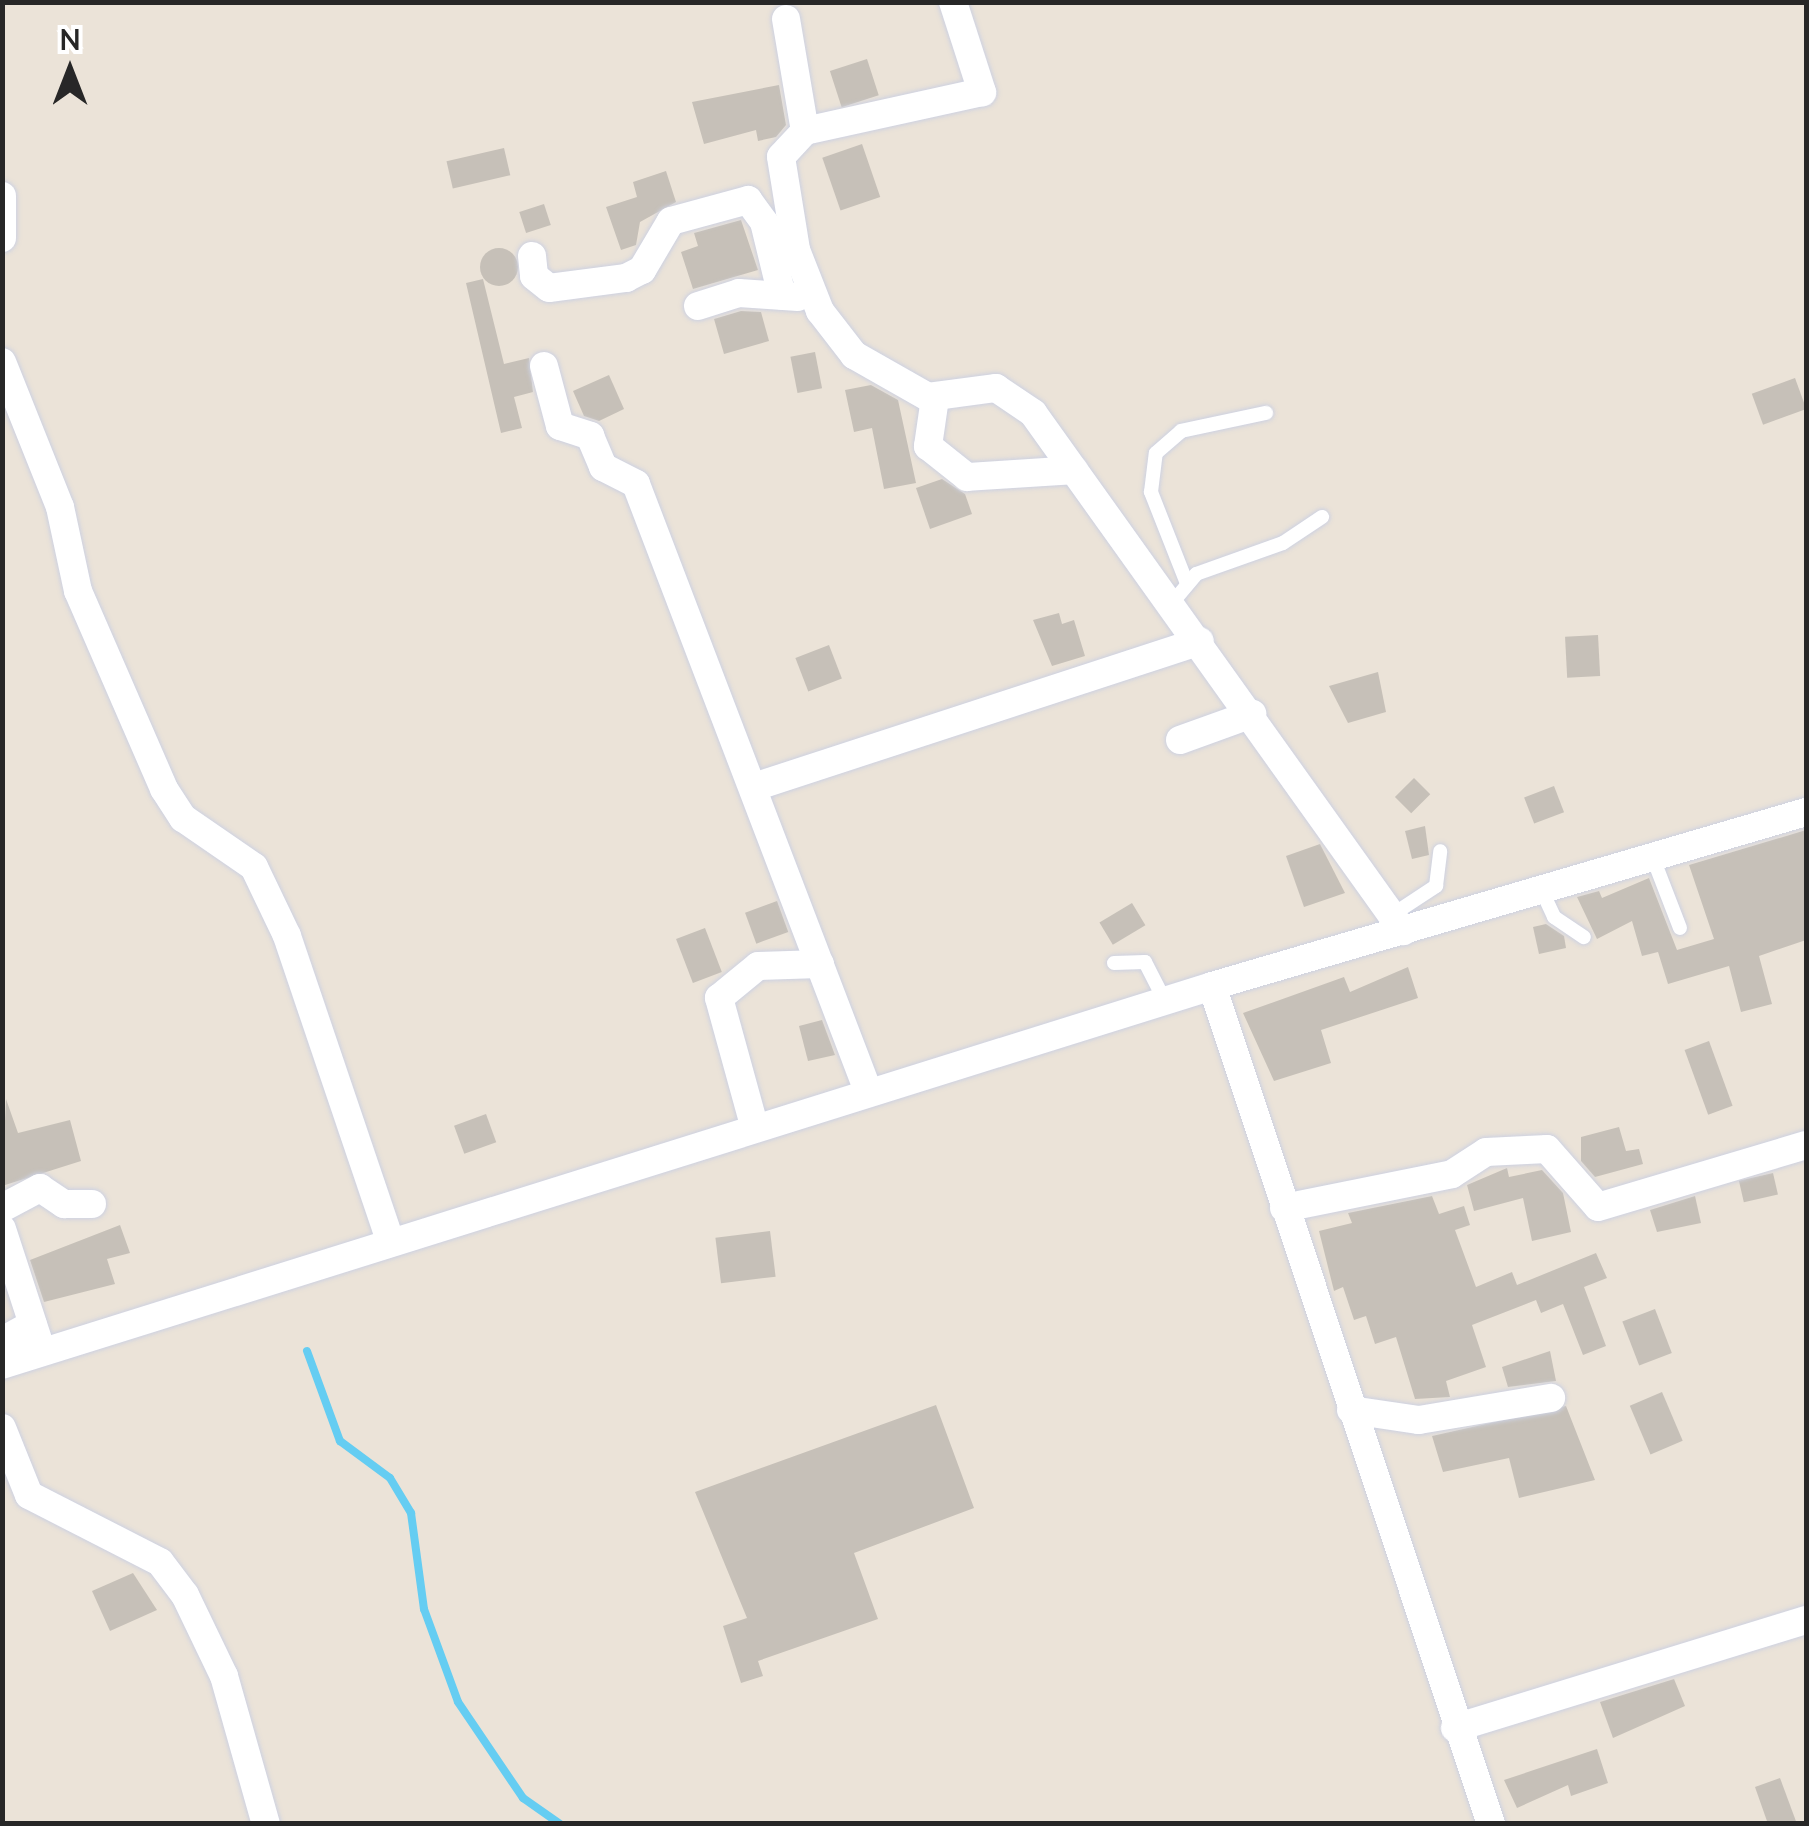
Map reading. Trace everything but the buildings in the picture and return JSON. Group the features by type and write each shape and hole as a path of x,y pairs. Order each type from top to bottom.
{"street":[{"path":"953,2 982,92 805,131 781,157 814,296 854,356 935,398 1009,390 1179,592 1200,642 1398,923"},
{"path":"786,19 805,131"},
{"path":"2,196 2,238"},
{"path":"532,256 534,276 549,288 626,278 642,270 670,220 748,200 764,222 782,296"},
{"path":"698,306 739,293 814,296"},
{"path":"2,362 60,506 78,592 164,789 184,818 254,867 287,936 390,1240"},
{"path":"544,366 560,426 590,436 603,467 636,484 868,1091"},
{"path":"935,398 928,446 967,477 1074,470"},
{"path":"754,788 1200,642"},
{"path":"1180,740 1252,714"},
{"path":"2,1365 390,1240 1212,986 1398,923 1542,891 1806,812"},
{"path":"754,1126 719,998 758,966 820,964"},
{"path":"1212,986 1454,1728 1491,1824"},
{"path":"1284,1208 1452,1174 1486,1152 1547,1149 1598,1207 1806,1146"},
{"path":"2,1208 40,1188 64,1204 92,1204"},
{"path":"2,1229 42,1352"},
{"path":"2,1341 33,1324"},
{"path":"1351,1410 1419,1420 1551,1398"},
{"path":"2,1428 29,1495 160,1562 185,1595 224,1676 266,1824"},
{"path":"1454,1728 1806,1620"}],"lane":[{"path":"1266,412 1181,431 1156,453 1151,492 1179,592 1283,544 1322,517"},
{"path":"1398,923 1436,886 1440,850"},
{"path":"1653,858 1680,928"},
{"path":"1542,891 1554,917 1584,937"},
{"path":"1114,963 1145,962 1166,1000"}],"waterway":[{"path":"307,1351 340,1441 390,1478 411,1513 424,1609 458,1702 523,1798 560,1824"}]}
